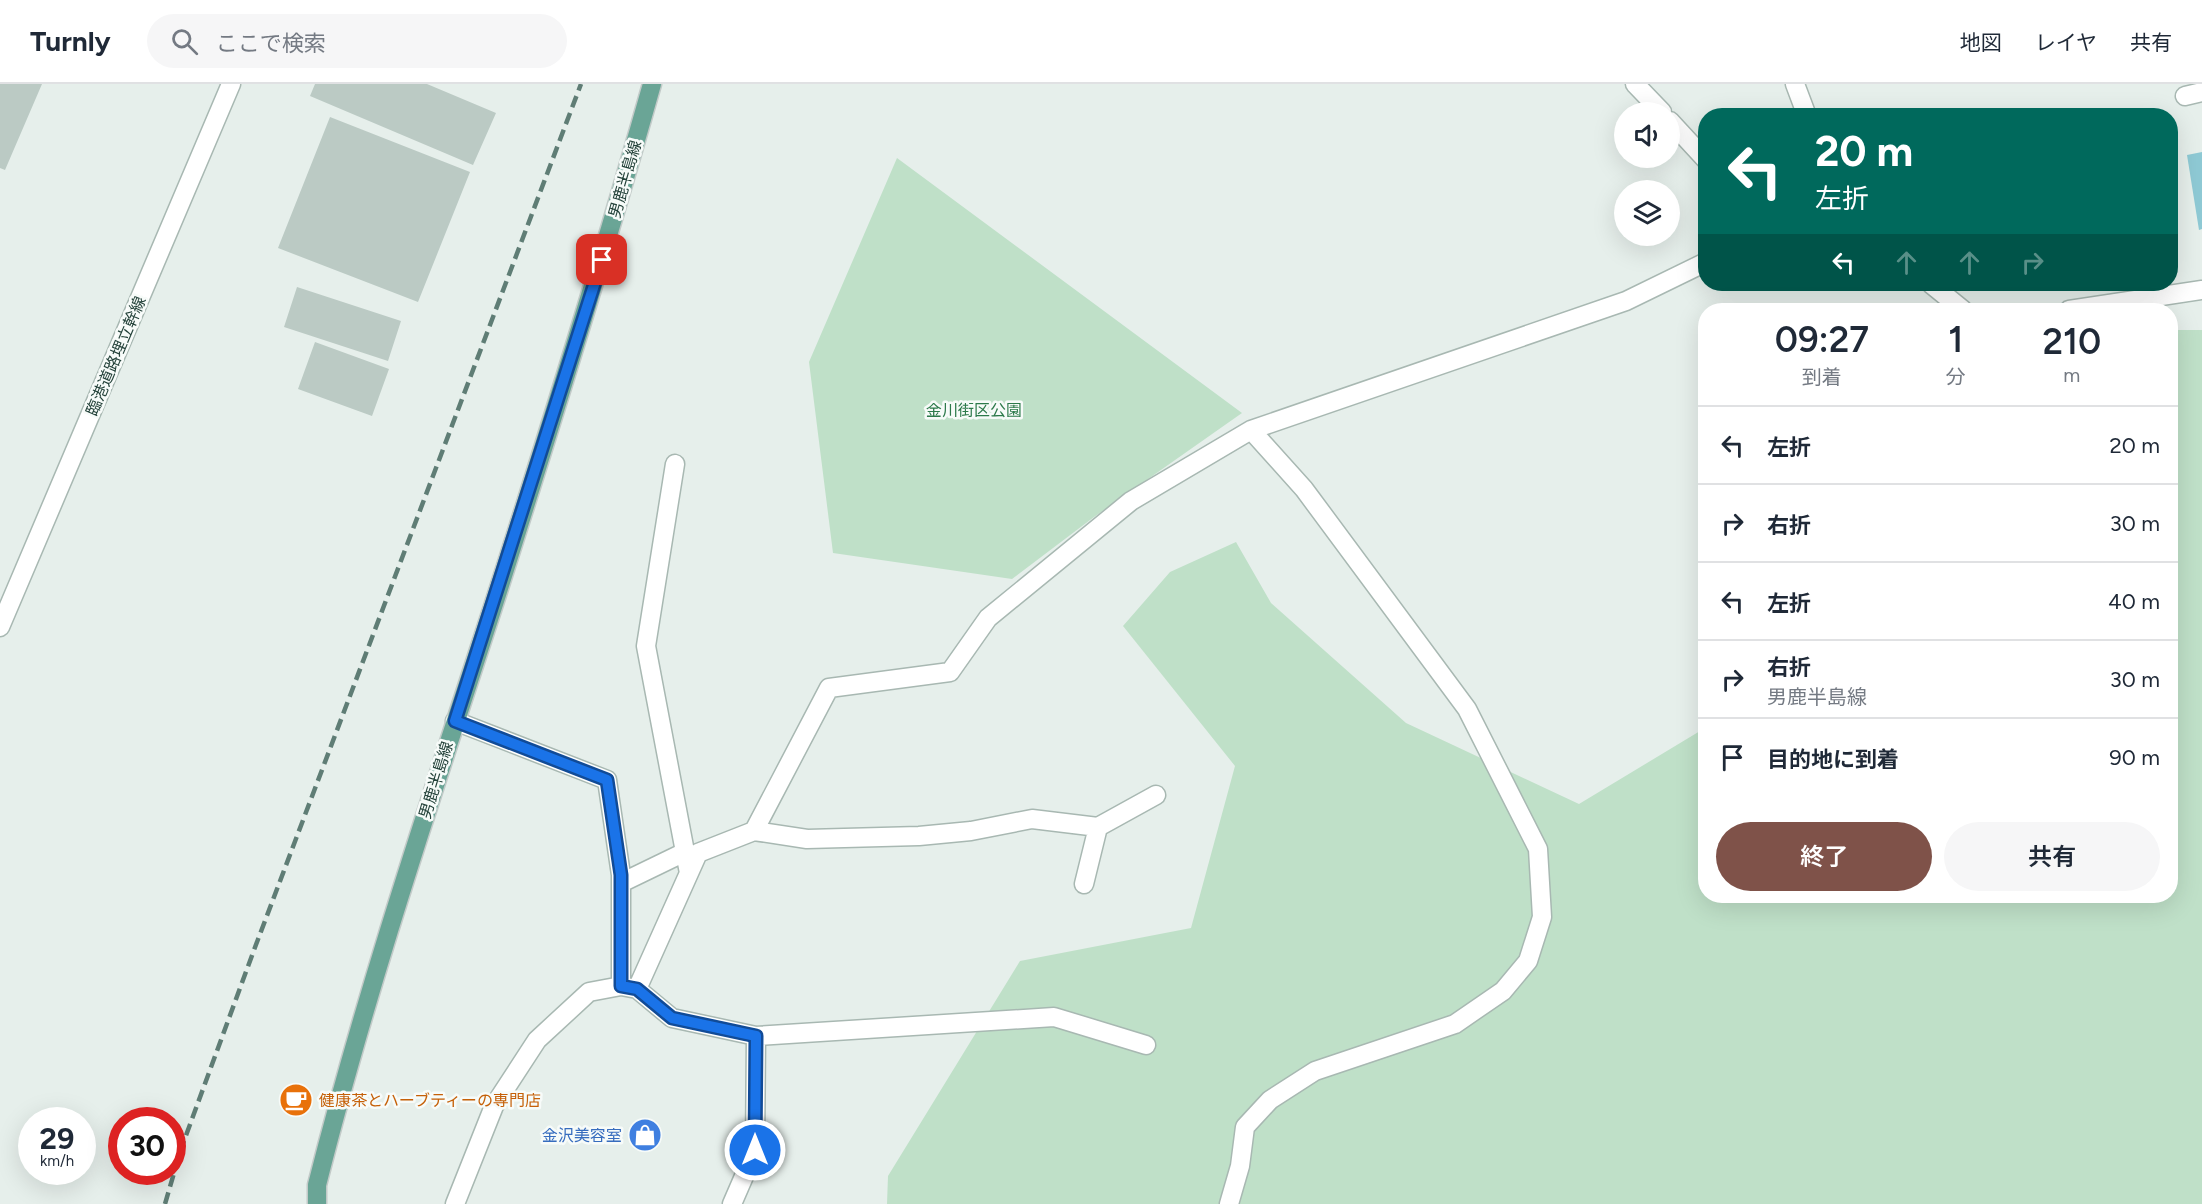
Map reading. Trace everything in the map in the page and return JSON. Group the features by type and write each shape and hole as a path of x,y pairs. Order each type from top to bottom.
{"main road":[{"name":"男鹿半島線","path":"317,1204 317,1185 347,1068 455,721 584,321 652,84"}],"street":[{"name":"臨港道路埋立幹線","path":"0,627 231,84"},
{"path":"1635,84 1652,102"},
{"path":"1795,84 1804,108"},
{"path":"1680,132 1698,151"},
{"path":"754,831 829,688 950,672 988,618 1131,501 1251,430 1626,301 1698,266"},
{"path":"2116,303 2202,290"},
{"path":"1940,291 1954,303"},
{"path":"1229,1204 1240,1166 1245,1127 1270,1100 1315,1071 1455,1024 1503,991 1528,961 1542,917 1538,849 1467,709 1304,489 1251,430"},
{"path":"675,464 646,646 689,873"},
{"path":"455,721 607,780 621,884 629,987"},
{"path":"629,987 698,854 754,831 807,839 919,836 971,831 1032,819 1098,827 1156,795"},
{"path":"1084,884 1098,827"},
{"path":"621,884 686,852"},
{"path":"459,1203 494,1106 537,1040 589,992 629,987 672,1018 756,1036 1054,1017 1146,1045"},
{"path":"732,1204 755,1150 756,1036"}],"green space":[{"name":"金川街区公園","path":"897,158 1242,413 1094,517 1012,579 833,553 809,362"},
{"path":"2178,330 2202,330 2202,1204 887,1204 888,1176 1020,961 1191,928 1235,766 1123,626 1170,572 1236,542 1271,603 1406,723 1579,804 1698,732 1698,903 2178,903"}],"water":[{"path":"2202,152 2202,229 2199,230 2187,155"}],"building":[{"path":"0,84 42,84 5,170 0,168"},
{"path":"315,84 427,84 496,113 473,165 310,96"},
{"path":"330,117 470,172 418,302 278,248"},
{"path":"297,287 401,321 388,361 284,327"},
{"path":"315,342 389,369 372,416 298,389"}],"railway":[{"path":"165,1204 181,1149 254,950 581,84"}],"place":[{"name":"健康茶とハーブティーの専門店","path":"296,1100"},
{"name":"金沢美容室","path":"645,1135"}],"route":[{"path":"602,260 455,721 607,780 621,875 621,986 637,989 672,1018 756,1036 755,1150"}]}
